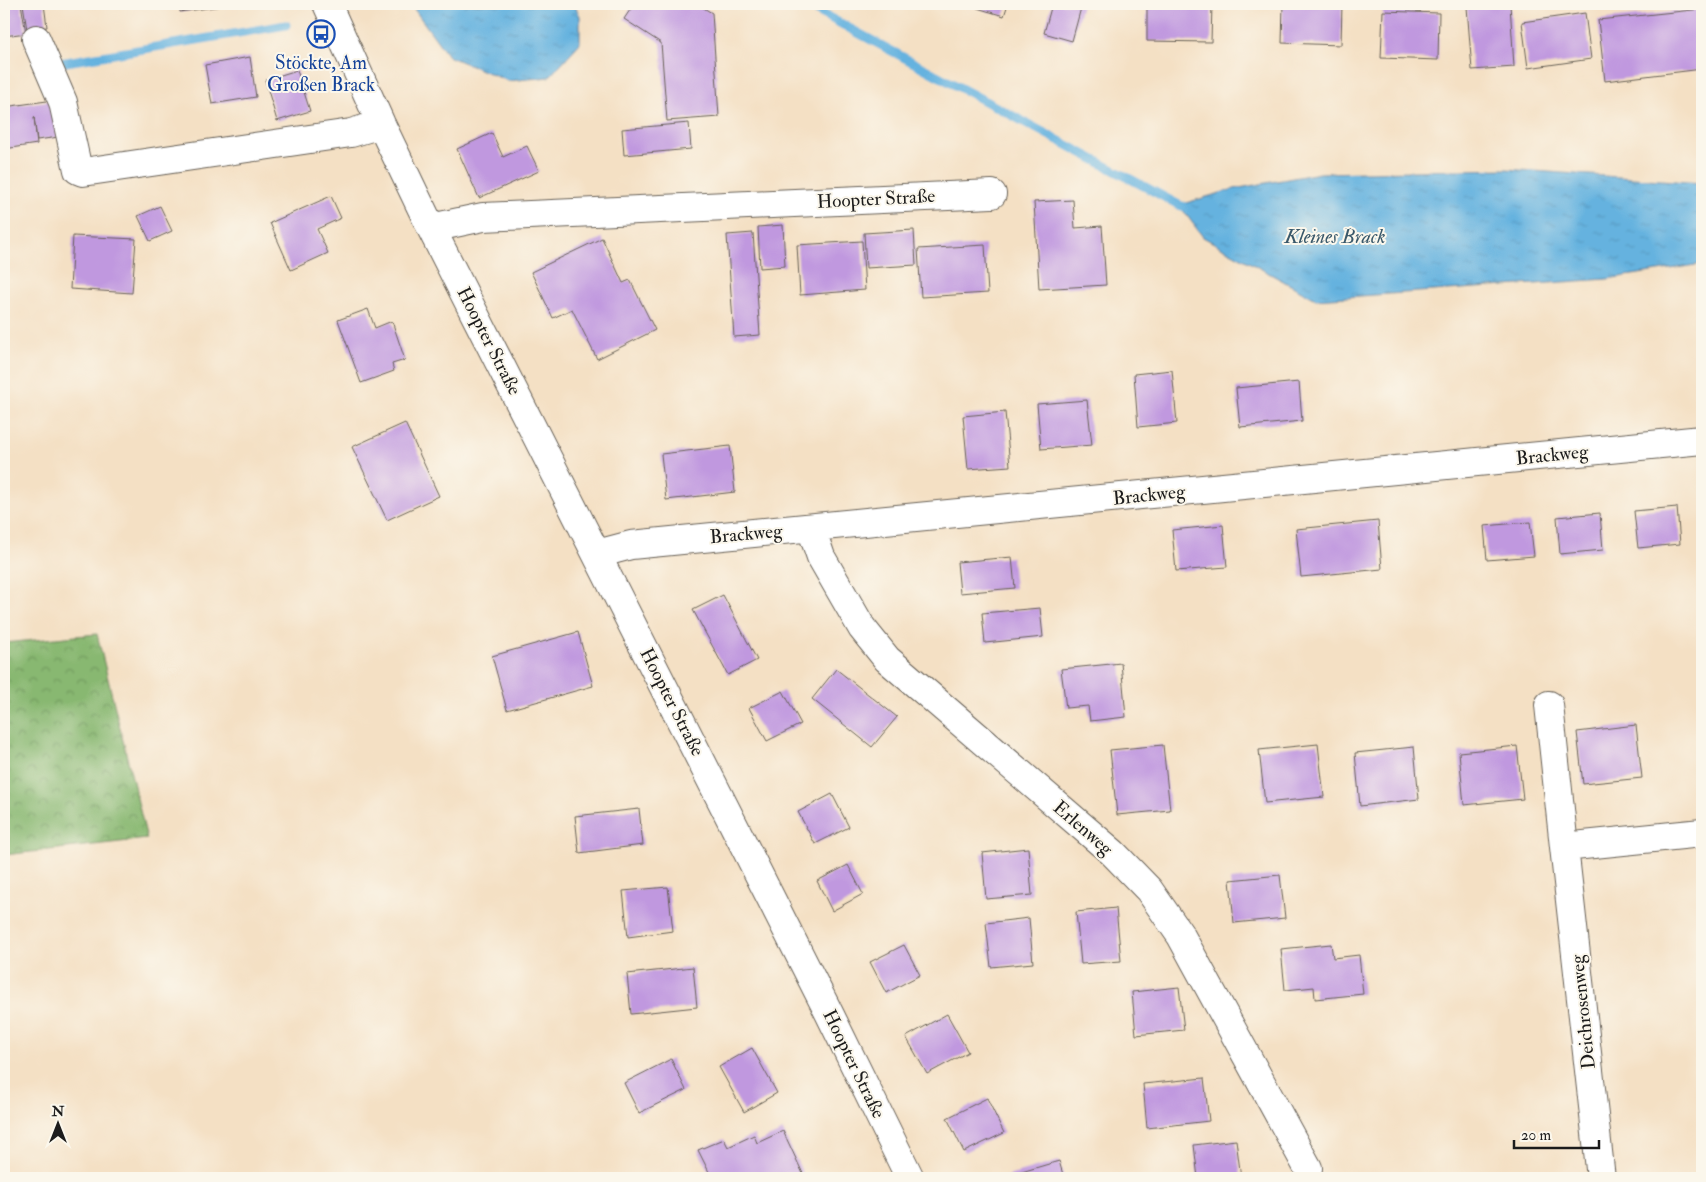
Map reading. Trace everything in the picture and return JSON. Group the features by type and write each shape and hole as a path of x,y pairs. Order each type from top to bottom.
{"street":[{"name":"Hoopter Straße","path":"327,4 381,124 431,228 829,1012 910,1178"},
{"path":"36,39 63,102 78,170 83,172 351,133 381,124"},
{"name":"Hoopter Straße","path":"431,228 483,217 992,194"},
{"name":"Brackweg","path":"597,554 631,545 1702,440"},
{"name":"Erlenweg","path":"811,528 821,557 862,628 888,658 1113,853 1149,890 1181,936 1308,1168"},
{"name":"Deichrosenweg","path":"1549,705 1601,1178"},
{"path":"1564,847 1702,833"}],"green space":[{"path":"97,634 147,839 4,855 4,643"}],"water":[{"path":"415,4 574,4 580,16 580,43 549,77 508,81 448,56 414,9"},
{"name":"Kleines Brack","path":"1506,169 1702,183 1702,264 1607,279 1316,299 1203,237 1179,205 1234,189 1320,173"}],"building":[{"path":"4,4 21,4 26,33 4,36"},
{"path":"23,4 44,4 47,27 27,30"},
{"path":"179,4 222,4 222,6 180,12"},
{"path":"634,4 697,4 712,13 719,117 667,121 661,43 624,19"},
{"path":"978,4 1008,4 1004,16 977,8"},
{"path":"1052,4 1082,4 1072,41 1044,33"},
{"path":"1147,4 1212,4 1211,42 1147,41"},
{"path":"1283,4 1342,4 1341,45 1282,43"},
{"path":"1510,4 1514,67 1472,70 1467,7"},
{"path":"1702,9 1702,69 1605,81 1598,20"},
{"path":"1383,11 1439,13 1438,60 1381,58"},
{"path":"1585,13 1591,59 1528,68 1522,22"},
{"path":"250,57 256,97 212,104 205,65"},
{"path":"297,70 310,111 277,121 265,80"},
{"path":"54,100 59,137 37,140 34,117 37,144 4,149 4,107"},
{"path":"689,123 691,149 624,155 622,129"},
{"path":"492,133 503,157 527,146 539,171 479,198 457,149"},
{"path":"331,196 341,218 317,229 328,253 291,270 270,223"},
{"path":"1073,200 1075,228 1102,226 1106,285 1039,289 1034,202"},
{"path":"160,206 172,231 150,241 138,216"},
{"path":"783,225 785,266 760,268 758,227"},
{"path":"914,230 916,265 866,268 864,233"},
{"path":"753,233 760,335 734,337 727,235"},
{"path":"73,236 136,239 132,293 70,289"},
{"path":"602,238 623,283 630,280 655,330 597,359 572,309 553,318 531,272"},
{"path":"862,241 865,290 800,295 797,245"},
{"path":"985,245 988,293 921,297 918,249"},
{"path":"368,309 375,328 392,321 405,360 392,364 394,371 361,383 338,320"},
{"path":"1172,370 1177,423 1138,427 1134,374"},
{"path":"1299,382 1302,421 1240,427 1236,388"},
{"path":"1087,400 1092,445 1041,449 1037,404"},
{"path":"1005,412 1010,466 968,469 963,416"},
{"path":"405,423 439,496 387,520 352,447"},
{"path":"730,446 735,492 666,500 661,454"},
{"path":"1677,507 1680,544 1638,548 1634,511"},
{"path":"1600,513 1603,550 1560,554 1557,517"},
{"path":"1378,521 1382,569 1301,577 1296,529"},
{"path":"1530,522 1534,556 1487,560 1484,526"},
{"path":"1223,525 1227,567 1176,571 1172,530"},
{"path":"1012,557 1015,588 960,593 957,562"},
{"path":"723,595 757,660 728,675 693,610"},
{"path":"1040,608 1043,637 985,643 982,613"},
{"path":"578,632 593,686 507,710 492,656"},
{"path":"1121,663 1126,717 1090,721 1088,706 1066,708 1061,669"},
{"path":"836,669 897,717 872,747 812,699"},
{"path":"783,691 801,724 767,741 749,708"},
{"path":"1636,725 1642,778 1583,784 1577,732"},
{"path":"1318,744 1324,797 1265,803 1259,750"},
{"path":"1163,745 1170,810 1117,815 1110,750"},
{"path":"1517,746 1523,799 1464,805 1459,752"},
{"path":"1414,747 1419,799 1360,806 1355,753"},
{"path":"832,794 849,827 815,844 798,812"},
{"path":"639,809 643,845 579,853 575,816"},
{"path":"1028,848 1032,895 986,899 982,853"},
{"path":"848,865 863,894 832,911 817,881"},
{"path":"1280,875 1285,918 1234,923 1230,880"},
{"path":"668,887 673,931 628,937 623,891"},
{"path":"1116,908 1121,961 1081,964 1076,912"},
{"path":"1029,918 1033,963 991,967 986,923"},
{"path":"1331,944 1333,958 1359,955 1363,994 1315,999 1314,987 1285,990 1281,949"},
{"path":"904,945 920,975 886,993 870,962"},
{"path":"693,967 697,1007 631,1014 627,974"},
{"path":"1179,987 1184,1030 1136,1035 1132,992"},
{"path":"947,1014 968,1052 927,1074 906,1037"},
{"path":"752,1048 777,1093 744,1112 719,1067"},
{"path":"671,1059 686,1090 639,1113 624,1083"},
{"path":"1204,1078 1209,1121 1147,1128 1143,1084"},
{"path":"987,1098 1004,1133 964,1152 947,1118"},
{"path":"783,1131 805,1178 712,1178 698,1150 724,1139 728,1147 754,1135 757,1143"},
{"path":"1236,1140 1241,1178 1198,1178 1194,1145"},
{"path":"1059,1161 1064,1178 1001,1178"}],"waterway":[{"path":"804,4 1179,205 1188,208"},
{"path":"60,63 286,25"}],"place":[{"name":"Stöckte, Am Großen Brack","path":"321,34"}]}
